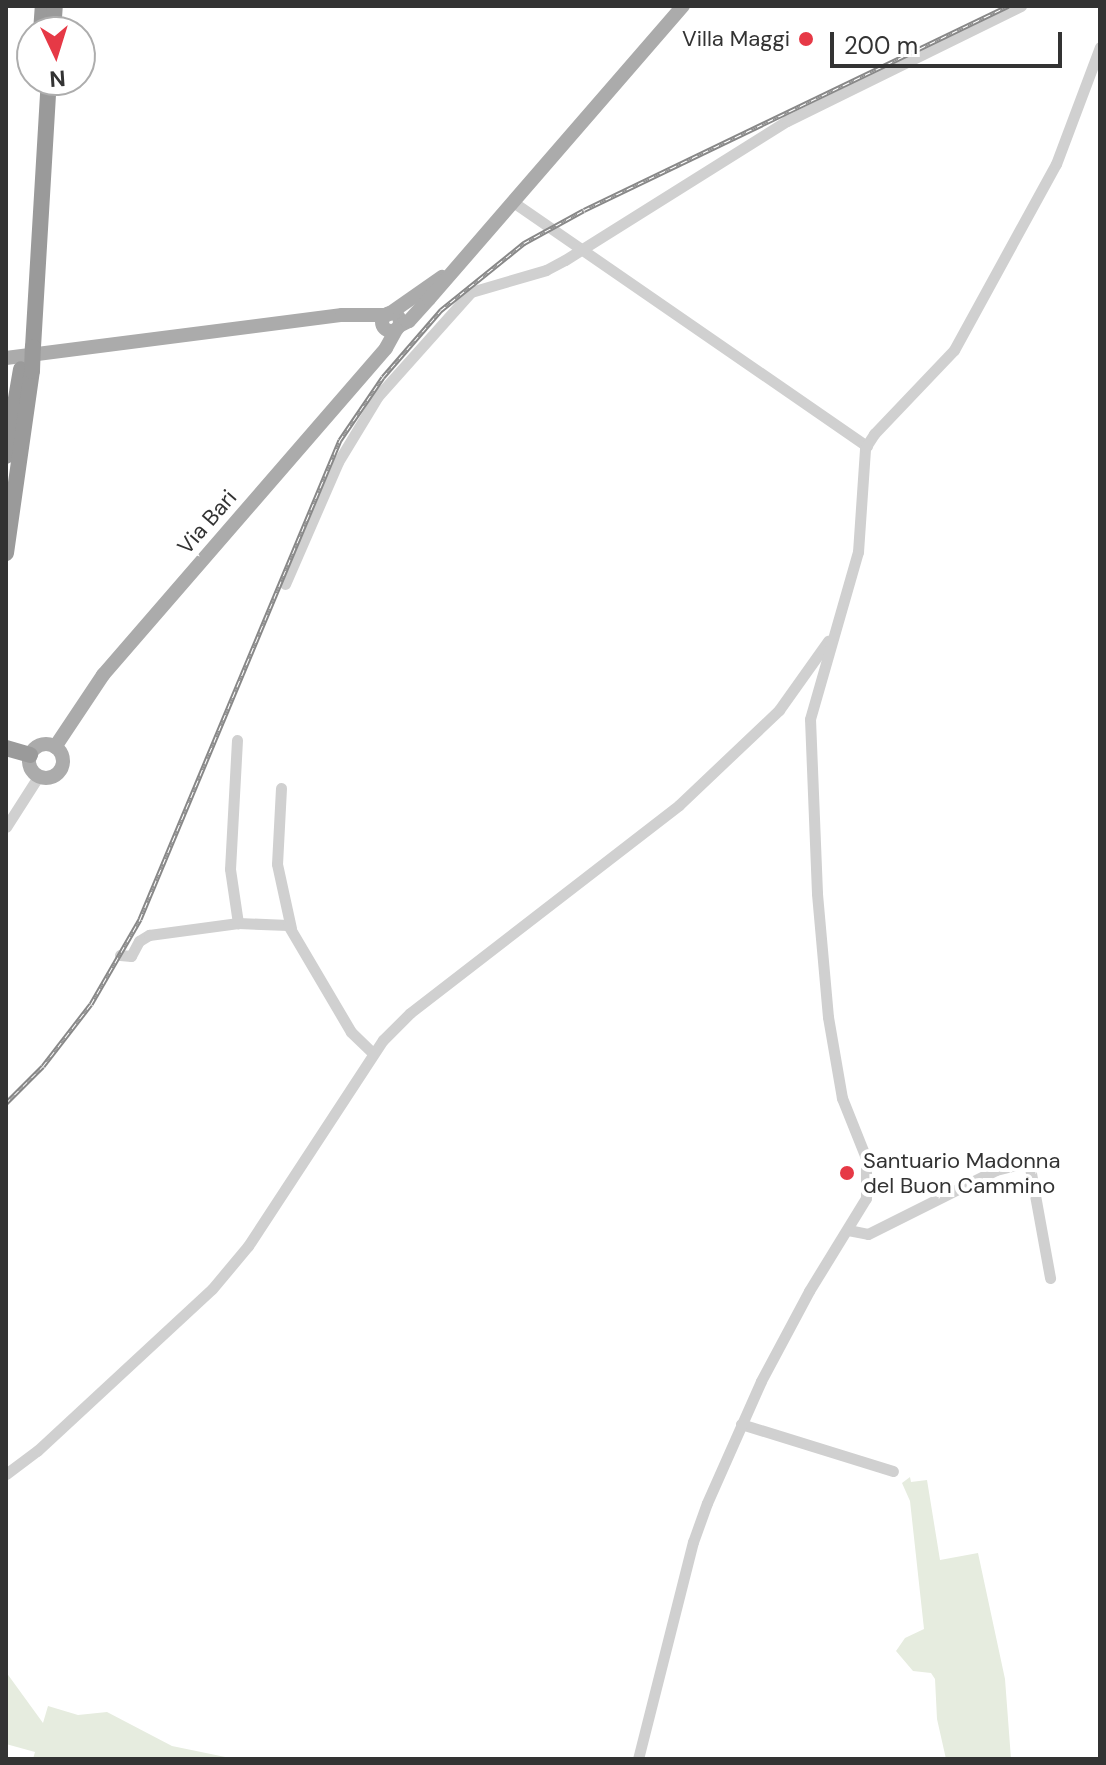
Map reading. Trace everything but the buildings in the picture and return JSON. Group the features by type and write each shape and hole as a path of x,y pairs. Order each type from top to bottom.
{"highway":[{"path":"6,553 26,370 37,96"},
{"path":"27,347 48,96"},
{"path":"6,456 26,370"},
{"path":"7,747 30,755"}],"main road":[{"path":"6,358 358,314 390,323 453,270 683,6"},
{"name":"Via Bari","path":"38,777 48,778 61,770 62,755 55,747 103,675 380,354 390,323"},
{"path":"38,777 31,770 30,755 41,745 55,747"}],"street":[{"path":"285,584 338,462 378,396 413,353 471,292 546,270 787,121 1021,6"},
{"path":"638,1759 693,1542 741,1424 809,1291 866,1198 869,1178 866,1158 842,1098 828,1017 817,893 810,719 858,552 867,446 954,350 1050,175 1100,50"},
{"path":"513,202 867,446"},
{"path":"6,1474 55,1435 212,1289 248,1246 373,1053 410,1013 629,847 690,795 779,710 833,634"},
{"path":"237,740 230,869 238,923"},
{"name":"Via Bari","path":"6,827 38,777"},
{"path":"281,788 277,864 291,928 351,1032 373,1053"},
{"path":"120,955 131,956 139,941 149,935 238,923 276,923 291,928"},
{"path":"848,1230 868,1234 996,1170 1029,1162 1050,1278"},
{"path":"741,1424 893,1471"}],"shaded area":[{"path":"910,1477 911,1482 927,1480 940,1560 978,1553 1005,1679 1011,1759 946,1759 937,1719 935,1679 931,1673 913,1671 896,1651 905,1638 924,1629 910,1501 902,1483"},
{"path":"6,1672 43,1723 48,1706 78,1715 107,1712 172,1746 235,1759 33,1759 35,1752 6,1744"}],"railway":[{"path":"6,1103 43,1066 91,1004 140,919 340,440 383,377 441,310 524,243 584,210 1008,6"}],"place":[{"name":"Villa Maggi","path":"806,39"},
{"name":"Santuario Madonna del Buon Cammino","path":"847,1173"}]}
